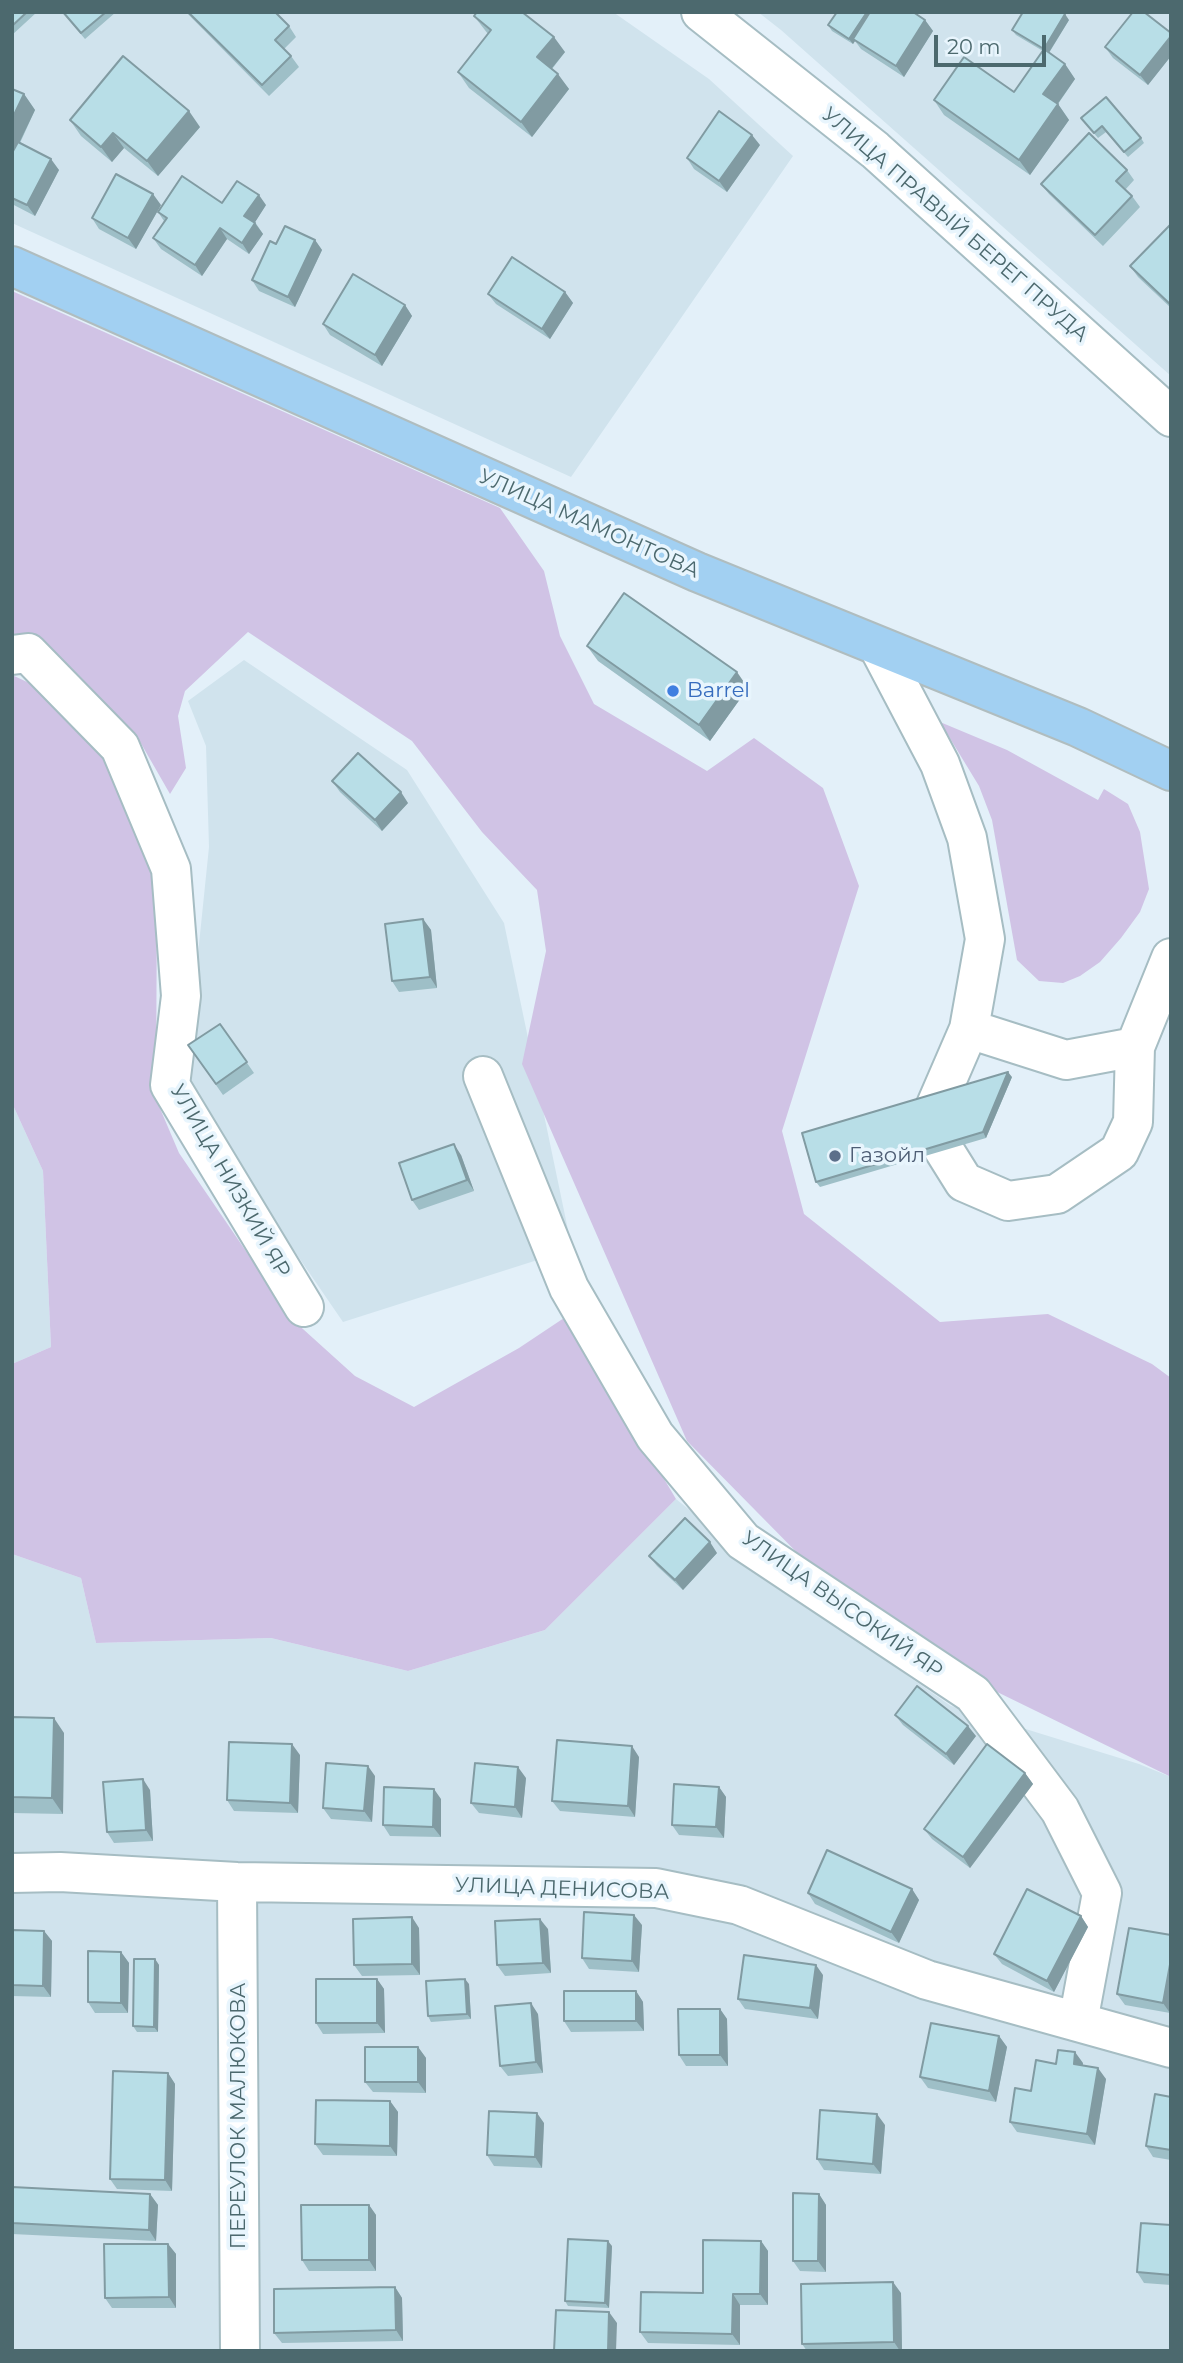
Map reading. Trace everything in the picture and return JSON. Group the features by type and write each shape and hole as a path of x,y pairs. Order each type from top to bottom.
{"main road":[{"name":"УЛИЦА МАМОНТОВА","path":"12,266 696,572 1078,727 1171,771"},
{"path":"1078,727 1114,731 1171,751"}],"street":[{"name":"УЛИЦА ПРАВЫЙ БЕРЕГ ПРУДА","path":"701,12 875,150 1171,417"},
{"path":"879,648 940,764 967,838 985,939 969,1029 933,1112 939,1143 964,1182 1008,1201 1057,1195 1119,1152 1133,1122 1135,1047 1171,958"},
{"name":"УЛИЦА НИЗКИЙ ЯР","path":"12,655 28,653 120,747 171,869 181,996 170,1085 304,1307"},
{"path":"969,1029 1066,1060 1135,1047"},
{"name":"УЛИЦА ВЫСОКИЙ ЯР","path":"483,1076 569,1288 655,1436 743,1541 973,1694 1060,1810 1102,1894 1079,2022"},
{"name":"УЛИЦА ДЕНИСОВА","path":"12,1873 60,1872 237,1882 656,1888 739,1905 927,1980 1171,2048"},
{"name":"ПЕРЕУЛОК МАЛЮКОВА","path":"237,1882 240,2351"}],"shaded area":[{"path":"12,12 613,12 709,79 793,156 571,477 12,223"},
{"path":"758,12 1171,12 1171,376 781,30"},
{"path":"12,291 500,508 544,571 560,636 594,704 707,771 754,738 823,788 859,886 782,1131 804,1214 940,1322 1048,1314 1152,1364 1171,1378 1171,1777 989,1688 824,1580 687,1441 522,1064 546,951 537,890 482,832 412,741 248,632 185,691 178,716 186,768 170,794 135,733 37,638 12,639"},
{"path":"244,660 407,770 504,923 572,1249 343,1322 184,1090 209,847 206,746 188,701"},
{"path":"12,675 51,693 104,760 157,880 156,1099 179,1153 293,1320 355,1376 414,1407 519,1348 567,1316 676,1499 545,1630 408,1671 271,1638 96,1643 81,1578 12,1554 12,1364 51,1347 43,1171 12,1103"},
{"path":"940,722 1007,750 1098,800 1104,789 1128,804 1140,832 1149,889 1140,912 1121,938 1100,962 1080,976 1063,983 1039,981 1017,960 992,820 979,786"},
{"path":"12,1103 43,1171 51,1347 12,1364"},
{"path":"676,1499 805,1604 951,1706 1139,1764 1171,1777 1171,2351 12,2351 12,1554 81,1578 96,1643 271,1638 408,1671 545,1630"}],"building":[{"path":"12,12 27,12 12,26"},
{"path":"63,12 106,12 81,33"},
{"path":"188,12 275,12 289,26 275,40 291,56 262,85"},
{"path":"477,12 522,12 554,37 537,57 558,74 521,122 458,72 491,30 474,16"},
{"path":"837,12 867,12 849,39 828,25"},
{"path":"870,12 913,12 925,20 896,66 853,39"},
{"path":"1023,12 1065,14 1044,49 1012,30"},
{"path":"1133,12 1144,12 1171,33 1140,75 1105,47"},
{"path":"1044,49 1065,64 1043,94 1058,104 1019,160 934,100 964,57 1014,92"},
{"path":"123,56 189,111 147,161 113,133 101,147 70,120"},
{"path":"12,89 24,94 12,119"},
{"path":"1106,97 1141,138 1124,152 1102,126 1094,133 1081,118"},
{"path":"719,111 752,135 719,181 687,158"},
{"path":"1089,133 1127,170 1116,181 1132,196 1095,235 1041,184"},
{"path":"18,142 51,159 27,205 12,198 12,153"},
{"path":"116,174 153,194 128,238 92,218"},
{"path":"182,176 222,203 237,181 259,195 244,216 255,223 242,243 220,228 195,265 153,238 167,218 158,212"},
{"path":"1171,224 1171,305 1130,266"},
{"path":"285,226 315,240 288,297 252,280 270,241 276,244"},
{"path":"512,257 565,292 542,329 488,294"},
{"path":"353,274 405,305 375,355 323,324"},
{"path":"624,593 737,672 699,725 587,646"},
{"path":"358,753 401,792 375,820 332,781"},
{"path":"423,919 430,977 392,981 385,924"},
{"path":"220,1024 247,1062 216,1084 188,1045"},
{"path":"1008,1072 983,1132 816,1182 802,1133"},
{"path":"454,1144 467,1180 412,1200 399,1163"},
{"path":"685,1518 710,1542 675,1580 649,1556"},
{"path":"917,1686 968,1726 946,1754 895,1715"},
{"path":"12,1717 54,1718 52,1798 12,1797"},
{"path":"557,1740 632,1746 628,1806 552,1801"},
{"path":"229,1742 292,1744 290,1803 227,1800"},
{"path":"987,1744 1025,1773 963,1857 924,1829"},
{"path":"326,1763 368,1766 364,1811 323,1808"},
{"path":"475,1763 518,1767 515,1807 471,1803"},
{"path":"143,1779 146,1830 107,1832 103,1782"},
{"path":"674,1784 719,1787 716,1827 672,1825"},
{"path":"384,1787 434,1789 433,1827 383,1825"},
{"path":"827,1850 912,1889 891,1932 808,1893"},
{"path":"1027,1889 1081,1916 1047,1981 994,1954"},
{"path":"584,1912 634,1915 632,1961 582,1958"},
{"path":"412,1917 412,1964 354,1965 353,1919"},
{"path":"540,1919 543,1963 497,1965 495,1921"},
{"path":"1129,1928 1171,1935 1171,1959 1163,2003 1117,1994"},
{"path":"12,1930 44,1931 43,1986 12,1985"},
{"path":"88,1951 121,1952 121,2003 88,2002"},
{"path":"744,1955 816,1965 810,2008 738,1999"},
{"path":"134,1959 155,1959 154,2027 133,2026"},
{"path":"316,1979 377,1979 377,2023 316,2023"},
{"path":"465,1979 467,2014 428,2016 426,1981"},
{"path":"564,1991 636,1991 636,2021 564,2021"},
{"path":"531,2003 536,2062 500,2066 495,2006"},
{"path":"678,2009 720,2009 720,2055 679,2055"},
{"path":"931,2023 999,2036 989,2091 920,2077"},
{"path":"365,2047 418,2047 418,2082 365,2082"},
{"path":"1058,2050 1075,2052 1074,2064 1098,2068 1087,2134 1010,2122 1015,2088 1031,2091 1036,2060 1056,2064"},
{"path":"113,2071 168,2073 165,2180 110,2179"},
{"path":"1155,2094 1171,2097 1171,2150 1146,2146"},
{"path":"316,2100 390,2101 390,2146 315,2144"},
{"path":"820,2110 877,2114 873,2164 817,2159"},
{"path":"489,2111 537,2113 535,2157 487,2155"},
{"path":"12,2187 150,2194 149,2230 12,2223"},
{"path":"793,2193 819,2194 818,2261 793,2261"},
{"path":"301,2205 369,2205 369,2260 302,2260"},
{"path":"1141,2223 1171,2225 1171,2275 1137,2272"},
{"path":"568,2239 608,2241 605,2303 565,2301"},
{"path":"703,2240 761,2241 760,2294 733,2294 732,2334 640,2332 641,2292 703,2293"},
{"path":"104,2244 168,2244 169,2297 105,2298"},
{"path":"893,2282 894,2342 802,2344 801,2284"},
{"path":"395,2287 396,2330 274,2333 274,2289"},
{"path":"556,2310 609,2312 608,2351 554,2351"}],"place":[{"name":"Barrel","path":"673,691"},
{"name":"Газойл","path":"835,1156"}]}
